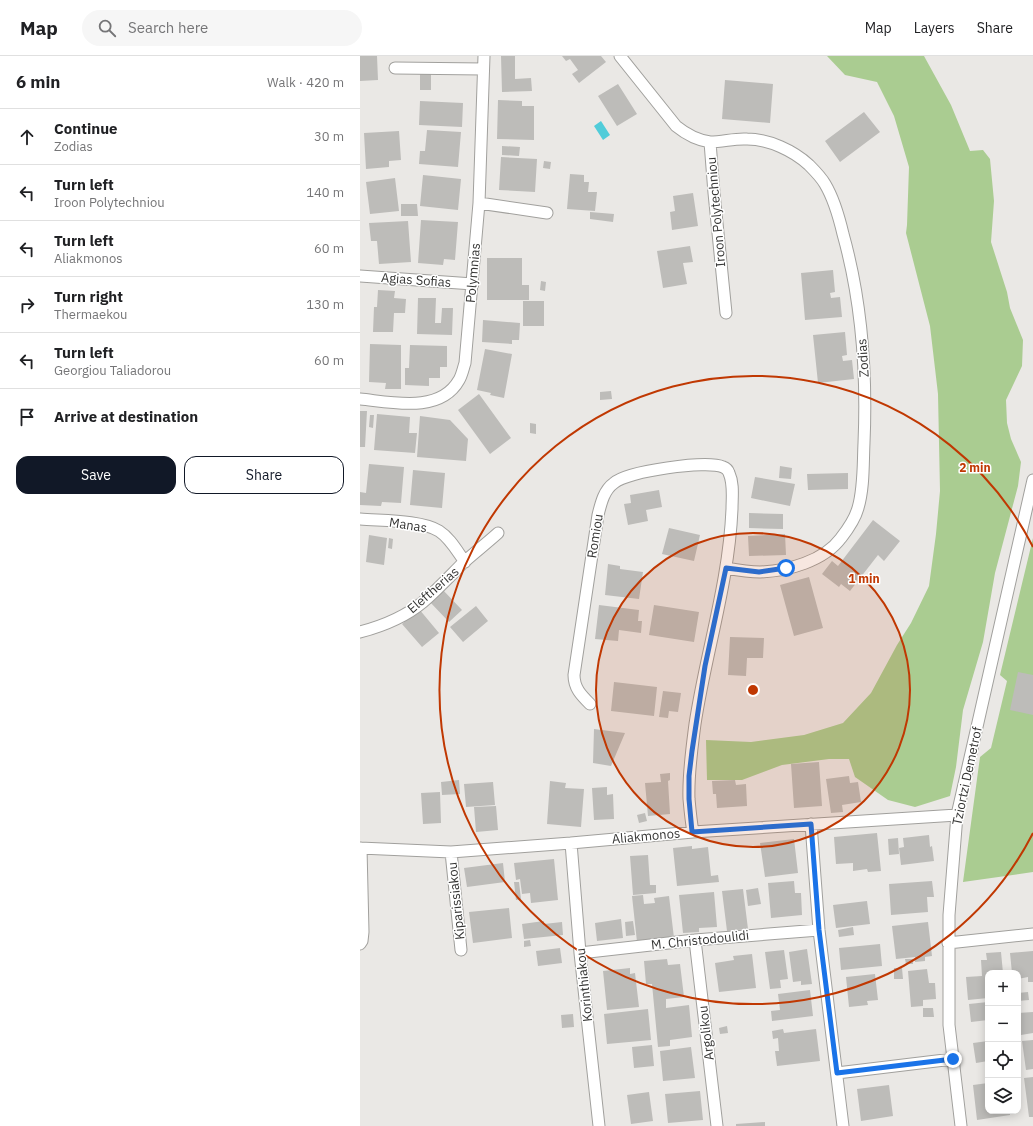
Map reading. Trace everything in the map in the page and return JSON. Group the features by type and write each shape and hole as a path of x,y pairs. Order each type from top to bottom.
{"street":[{"name":"Polymnias","path":"360,398 416,404 435,400 448,394 459,380 465,363 473,284 479,203 484,56"},
{"name":"Iroon Polytechniou","path":"620,56 683,133 698,140 710,142 726,314"},
{"path":"395,68 483,69"},
{"name":"Zodias","path":"710,142 747,139 760,140 774,144 808,164 825,184 838,214 850,261 861,329 864,368 865,423 862,488 858,509 850,525 840,539 830,549 816,558 786,568 759,572 726,568"},
{"path":"479,203 547,213"},
{"name":"Agias Sofias","path":"360,276 473,284"},
{"name":"Romiou","path":"590,704 578,691 575,685 574,675 598,515 607,490 617,480 652,470 711,465 727,469 731,480 732,492 731,526 726,568"},
{"name":"Tziortzi Demetrof","path":"961,1126 949,1025 949,915 957,815 1033,480"},
{"name":"Manas","path":"360,518 417,524 431,528 440,532 450,541 465,562"},
{"name":"Eleftherias","path":"360,632 375,628 406,614 423,602 498,533"},
{"path":"692,832 689,799 689,776 692,751 705,666 726,568"},
{"name":"Aliakmonos","path":"360,848 451,852 692,832 957,815"},
{"path":"811,824 819,930 843,1126"},
{"name":"Korinthiakou","path":"570,843 580,954 599,1126"},
{"path":"360,848 364,932 360,944"},
{"name":"Kiparissiakou","path":"451,852 461,950"},
{"name":"M. Christodoulidi","path":"580,954 695,940 819,930"},
{"path":"948,943 1033,934"},
{"name":"Argolikou","path":"695,940 717,1126"},
{"path":"837,1073 953,1059"}],"green space":[{"path":"827,56 924,56 951,105 970,151 983,150 990,159 994,201 991,242 1007,292 1010,308 1023,340 1022,366 1006,400 1007,423 1011,439 1021,462 1018,486 995,573 983,642 963,710 956,767 950,796 915,807 888,800 855,777 849,759 829,759 782,765 742,780 707,780 706,740 751,742 804,735 843,723 871,693 897,645 911,623 929,586 940,491 938,394 930,326 906,233 909,167 894,116 877,82 845,75"},
{"path":"1033,538 1033,872 963,882 980,757 991,748 1007,681 1000,675"}],"water":[{"path":"601,121 610,135 603,140 594,126"}],"building":[{"path":"360,56 377,56 378,80 360,81"},
{"path":"501,56 515,56 515,79 531,78 532,91 502,92"},
{"path":"562,56 601,56 606,62 579,83 572,74 578,70 570,59 566,61"},
{"path":"420,74 431,74 431,90 420,90"},
{"path":"725,80 773,84 770,123 722,119"},
{"path":"618,84 637,114 617,126 598,96"},
{"path":"498,100 522,101 522,106 534,106 534,140 497,139"},
{"path":"420,101 463,103 462,127 419,125"},
{"path":"864,112 880,132 840,162 825,141"},
{"path":"427,130 461,132 458,167 419,164 420,151 425,151"},
{"path":"399,131 401,160 389,161 389,167 366,169 364,133"},
{"path":"502,146 520,147 519,156 502,155"},
{"path":"501,157 537,159 535,192 499,190"},
{"path":"544,161 551,162 550,169 543,168"},
{"path":"570,174 584,175 584,182 589,182 588,192 597,192 595,211 567,209"},
{"path":"423,175 461,179 458,210 420,206"},
{"path":"395,178 399,211 370,214 366,182"},
{"path":"693,193 698,226 672,230 670,212 675,211 673,196"},
{"path":"401,204 417,204 418,216 401,216"},
{"path":"590,212 614,214 613,222 590,219"},
{"path":"421,220 458,222 455,260 444,259 443,265 418,263"},
{"path":"408,221 411,262 379,264 377,241 371,241 369,223"},
{"path":"690,246 693,262 683,263 687,284 663,288 657,251"},
{"path":"487,258 522,258 522,285 529,285 529,300 487,300"},
{"path":"833,270 835,292 830,293 831,298 840,297 842,317 805,320 801,273"},
{"path":"541,281 546,282 545,291 540,290"},
{"path":"378,290 395,291 394,298 406,299 405,313 394,313 393,332 373,332 374,307 377,307"},
{"path":"418,298 436,298 435,323 441,323 442,308 453,308 452,335 417,334"},
{"path":"523,301 544,301 544,326 523,326"},
{"path":"483,320 520,323 519,340 512,340 512,344 482,342"},
{"path":"845,332 847,355 842,356 843,361 852,360 854,379 818,383 813,335"},
{"path":"370,344 401,345 401,389 385,389 386,383 369,382"},
{"path":"410,345 447,346 447,367 440,367 440,378 429,378 429,386 405,385 405,368 409,368"},
{"path":"485,349 512,354 504,398 477,390"},
{"path":"611,391 612,399 600,400 600,392"},
{"path":"479,394 511,438 490,454 458,410"},
{"path":"360,411 367,411 365,447 360,447"},
{"path":"377,414 410,417 409,433 417,433 415,453 374,450"},
{"path":"370,415 374,415 373,428 369,427"},
{"path":"420,416 450,420 468,439 466,461 417,457"},
{"path":"530,423 536,424 536,434 530,433"},
{"path":"369,464 404,467 401,503 382,502 381,506 360,505 360,492 366,493"},
{"path":"780,466 792,468 791,479 779,478"},
{"path":"413,470 445,473 442,508 410,505"},
{"path":"848,473 848,489 808,490 807,474"},
{"path":"755,477 795,484 790,506 751,498"},
{"path":"659,490 662,507 646,510 648,521 628,525 624,504 631,503 630,495"},
{"path":"749,513 783,514 783,529 749,528"},
{"path":"873,520 900,541 884,561 878,555 850,591 841,584 839,587 822,574 832,561 838,566"},
{"path":"669,528 700,535 694,561 662,554"},
{"path":"785,534 786,555 749,556 748,536"},
{"path":"369,535 387,538 384,565 366,562"},
{"path":"389,538 393,539 392,549 388,548"},
{"path":"608,564 620,566 620,569 643,572 639,599 605,595"},
{"path":"809,577 823,628 794,636 780,585"},
{"path":"442,589 462,610 449,622 429,601"},
{"path":"599,605 639,610 638,621 642,621 641,633 619,630 618,641 595,639"},
{"path":"654,605 699,612 694,642 649,635"},
{"path":"476,606 488,621 463,642 450,627"},
{"path":"419,609 439,633 422,647 402,624"},
{"path":"730,637 764,638 763,658 747,658 746,676 728,675"},
{"path":"1018,672 1033,675 1033,715 1010,710"},
{"path":"614,682 657,687 654,716 611,711"},
{"path":"663,691 681,693 678,712 669,711 668,718 659,717"},
{"path":"594,729 625,733 611,766 593,763"},
{"path":"819,762 822,806 794,808 791,764"},
{"path":"670,773 670,780 668,781 670,814 648,816 645,783 661,782 660,774"},
{"path":"849,776 850,783 858,782 861,802 842,805 843,812 831,813 826,779"},
{"path":"459,780 460,794 442,795 441,782"},
{"path":"735,780 736,785 746,784 747,806 717,808 716,794 713,794 712,781"},
{"path":"550,781 566,783 565,788 584,789 581,827 547,824"},
{"path":"493,782 495,805 466,807 464,784"},
{"path":"607,787 607,795 613,794 614,819 594,820 592,788"},
{"path":"440,792 441,823 423,824 421,793"},
{"path":"496,806 498,830 476,832 474,807"},
{"path":"645,813 647,821 639,823 637,815"},
{"path":"877,833 881,871 868,872 867,869 853,871 853,863 836,864 834,837"},
{"path":"929,835 930,847 932,846 934,861 901,865 899,848 904,847 903,838"},
{"path":"898,838 899,854 889,855 888,839"},
{"path":"794,839 798,873 765,877 760,843"},
{"path":"692,846 692,849 708,847 711,876 718,875 719,882 677,886 673,848"},
{"path":"648,855 650,885 656,885 656,893 633,895 630,856"},
{"path":"554,859 558,900 531,903 530,893 522,894 520,879 516,880 514,863"},
{"path":"503,863 505,882 467,887 464,868"},
{"path":"794,881 795,893 801,893 802,915 771,918 768,883"},
{"path":"932,881 934,897 927,897 928,912 891,915 889,884"},
{"path":"514,882 519,882 521,899 516,900"},
{"path":"758,888 761,904 748,906 746,890"},
{"path":"743,889 748,929 727,931 722,891"},
{"path":"714,892 717,927 699,928 699,932 683,933 679,895"},
{"path":"643,895 644,904 655,903 654,898 669,896 674,938 637,942 632,896"},
{"path":"867,901 870,924 836,928 833,905"},
{"path":"509,908 512,938 473,943 469,912"},
{"path":"621,919 623,938 597,941 595,923"},
{"path":"544,921 544,924 562,922 563,935 524,939 522,924"},
{"path":"633,921 635,935 626,936 625,922"},
{"path":"928,922 932,956 925,957 925,961 915,962 915,957 896,959 892,926"},
{"path":"853,927 854,935 839,937 838,930"},
{"path":"530,940 531,946 524,947 524,941"},
{"path":"880,944 882,966 841,970 839,948"},
{"path":"560,948 562,963 538,966 536,951"},
{"path":"807,949 812,984 801,985 801,981 793,982 789,952"},
{"path":"784,950 788,979 780,980 781,988 770,989 765,952"},
{"path":"1033,951 1033,982 1028,982 1028,977 1021,978 1021,970 1012,970 1010,953"},
{"path":"1001,952 1003,970 985,970 985,998 968,1000 966,977 982,976 981,960 987,960 986,953"},
{"path":"752,954 756,988 719,992 715,963 734,960 733,956"},
{"path":"667,959 668,965 680,964 684,997 666,999 666,1008 689,1005 692,1037 670,1040 670,1046 658,1047 652,984 646,984 644,961"},
{"path":"905,959 913,959 913,964 906,964"},
{"path":"630,968 630,974 635,973 639,1007 607,1010 603,971"},
{"path":"894,968 902,968 903,979 894,979"},
{"path":"927,969 929,983 935,983 936,999 923,1000 923,1006 911,1007 908,971"},
{"path":"875,974 878,1000 867,1001 868,1005 849,1007 846,977"},
{"path":"810,990 813,1016 772,1021 771,1011 780,1010 778,994"},
{"path":"1028,992 1029,1000 1021,1001 1021,993"},
{"path":"985,1002 985,1020 971,1022 969,1004"},
{"path":"923,1008 933,1008 934,1017 923,1017"},
{"path":"648,1009 651,1040 607,1044 604,1014"},
{"path":"1033,1012 1033,1033 1021,1035 1021,1013"},
{"path":"573,1014 574,1027 562,1028 561,1015"},
{"path":"727,1026 728,1033 720,1034 719,1028"},
{"path":"783,1029 784,1033 816,1029 820,1061 777,1066 775,1051 779,1051 778,1038 773,1039 772,1031"},
{"path":"1033,1040 1033,1069 1026,1070 1022,1041"},
{"path":"985,1041 985,1062 976,1063 973,1043"},
{"path":"652,1045 654,1066 634,1068 632,1047"},
{"path":"691,1047 695,1078 663,1081 660,1051"},
{"path":"1033,1077 1033,1117 1029,1117 1024,1078"},
{"path":"985,1083 985,1114 1010,1115 977,1120 973,1085"},
{"path":"889,1085 893,1116 861,1121 857,1089"},
{"path":"700,1091 703,1120 668,1123 665,1094"},
{"path":"649,1092 653,1121 631,1124 627,1095"},
{"path":"765,1122 765,1126 736,1126 736,1124"}],"route":[{"path":"786,568 759,572 726,568 705,666 695,723 689,776 689,799 692,832 811,824 819,930 837,1073 953,1059"}]}
